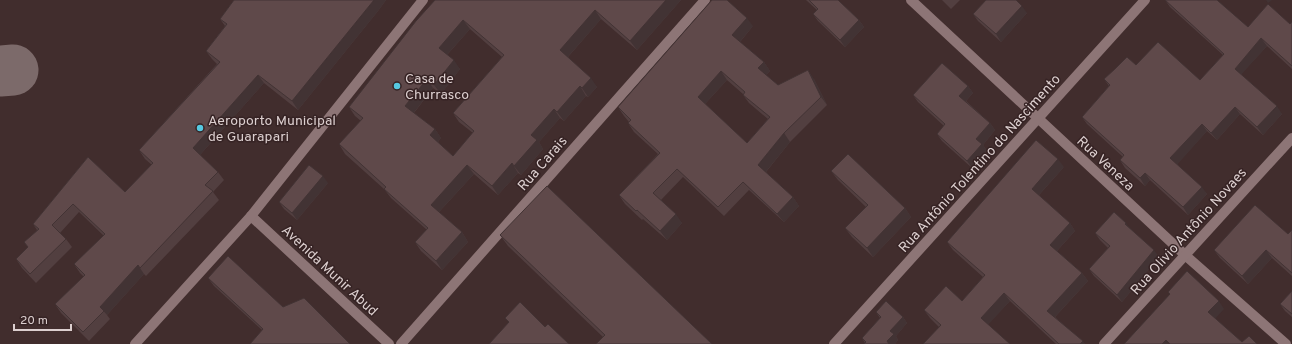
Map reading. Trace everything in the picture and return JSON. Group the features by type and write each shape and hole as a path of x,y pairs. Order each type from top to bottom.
{"street":[{"path":"134,344 251,216 423,0"},
{"name":"Rua Carais","path":"401,344 704,0"},
{"name":"Rua Veneza","path":"911,0 1185,255 1286,344"},
{"name":"Rua Antônio Tolentino do Nascimento","path":"834,344 1145,0"},
{"name":"Rua Olivio Antônio Novaes","path":"1104,344 1292,138"},
{"name":"Avenida Munir Abud","path":"251,216 389,344"}],"building":[{"path":"234,0 374,0 292,101 258,75 193,148 218,172 205,185 213,191 140,268 138,265 100,307 104,311 83,332 55,304 85,275 74,264 105,234 73,204 52,225 66,239 30,274 16,259 28,247 24,242 39,229 33,224 88,157 125,192 153,163 139,150 220,62 206,51 227,24 220,19"},
{"path":"435,0 666,0 630,41 595,10 560,50 591,78 582,88 580,86 557,112 554,109 531,135 537,140 514,166 512,163 492,186 467,165 431,205 462,232 436,261 415,242 428,228 384,189 386,187 339,144 363,118 349,107 416,21","holes":["463,20 504,55 453,113 474,131 453,156 430,135 435,129 405,106 427,79 434,85 454,60 439,48"]},
{"path":"712,0 727,0 747,18 732,35 764,62 758,68 778,85 808,70 821,97 784,133 758,165 793,197 777,214 743,182 718,207 677,169 653,193 676,214 660,231 619,195 660,153 628,123 631,120 618,107","holes":["721,71 745,92 743,95 770,117 747,143 698,97"]},
{"path":"809,0 838,0 859,20 840,40 813,14 818,9"},
{"path":"986,0 1016,0 1022,6 996,34 973,14"},
{"path":"1165,0 1217,0 1248,27 1268,4 1290,24 1292,22 1292,66 1261,38 1235,69 1277,106 1257,127 1235,107 1211,133 1202,124 1170,158 1202,187 1183,207 1145,173 1140,178 1120,160 1124,155 1082,117 1110,85 1104,79 1127,57 1136,65 1158,42 1200,80 1224,54"},
{"path":"942,63 968,86 959,96 990,123 976,139 982,144 967,161 937,134 945,124 913,95"},
{"path":"1036,140 1058,159 1032,189 1070,223 1050,245 1082,273 1047,311 1083,341 1080,344 1059,344 1004,293 981,318 1010,344 923,344 941,325 924,310 946,286 962,301 985,275 947,242"},
{"path":"848,154 905,208 867,248 845,228 868,205 831,171"},
{"path":"309,165 323,176 292,213 279,202"},
{"path":"547,186 712,344 596,344 605,335 500,235"},
{"path":"1255,205 1288,234 1292,230 1292,273 1266,250 1242,276 1214,250"},
{"path":"1114,212 1154,250 1117,295 1089,269 1110,246 1095,233"},
{"path":"228,256 283,307 304,298 350,344 250,344 263,329 208,278"},
{"path":"1187,271 1219,301 1208,312 1242,342 1249,336 1257,344 1170,344 1166,340 1162,344 1124,344 1170,294 1168,292"},
{"path":"1292,291 1292,314 1280,304"},
{"path":"886,301 903,317 890,331 894,334 887,341 889,344 864,344 866,342 862,338 881,317 876,312"},
{"path":"520,302 545,327 548,324 569,344 489,344 509,322 505,318"}],"taxiway":[{"path":"0,71 13,70"}],"place":[{"name":"Casa de Churrasco","path":"397,86"},
{"name":"Aeroporto Municipal de Guarapari","path":"200,128"}]}
